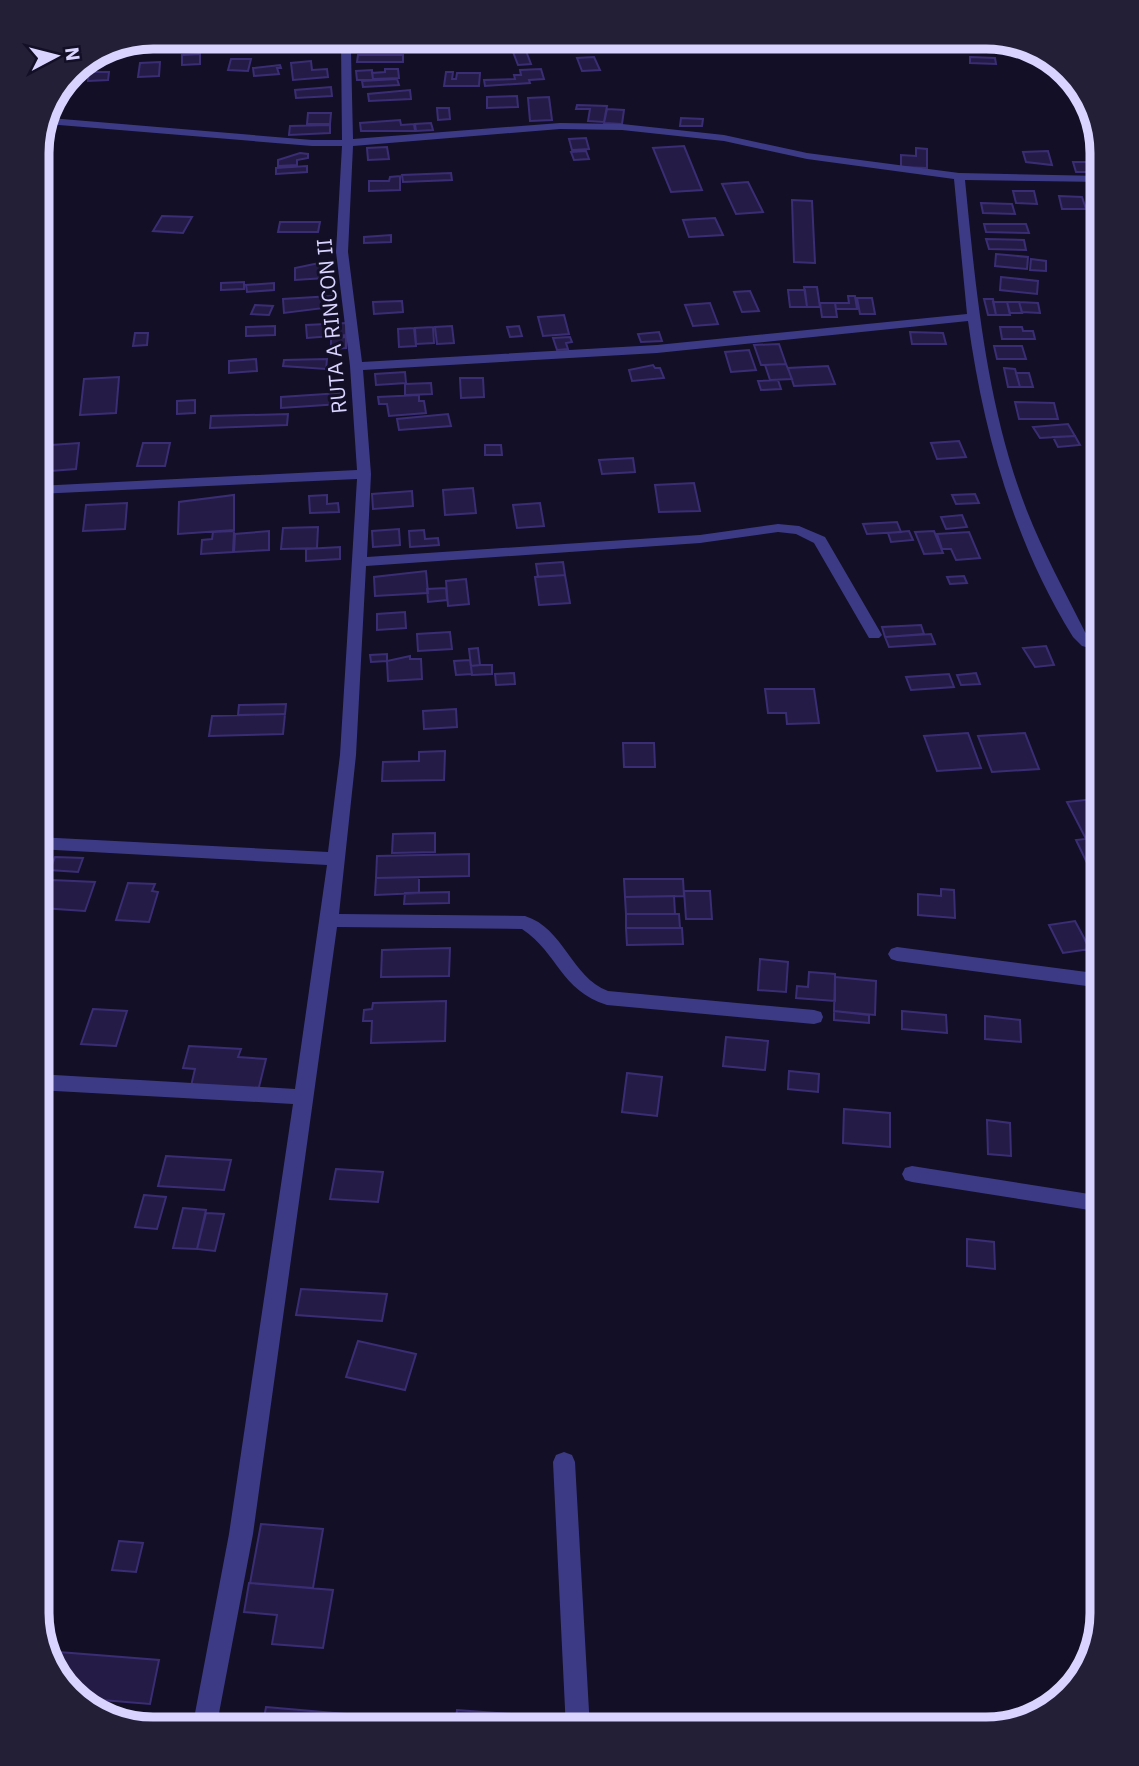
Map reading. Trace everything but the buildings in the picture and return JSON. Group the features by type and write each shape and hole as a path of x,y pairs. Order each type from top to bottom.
{"street":[{"name":"RUTA A RINCON II","path":"206,1717 241,1534 329,920 348,755 364,474 356,366 342,252 346,49"},
{"path":"55,122 346,144 560,126 622,127 724,138 807,156 960,176 1090,179"},
{"path":"960,176 971,317 987,397 1013,495 1077,634 1090,644"},
{"path":"356,366 657,349 971,317"},
{"path":"49,489 364,474"},
{"path":"358,562 700,539 789,528 820,540 874,635"},
{"path":"49,844 335,859"},
{"path":"329,920 526,923 539,930 556,946 579,985 589,993 607,998 814,1017"},
{"path":"897,954 1090,979"},
{"path":"49,1083 303,1097"},
{"path":"912,1174 1090,1201"},
{"path":"564,1462 577,1717"}]}
